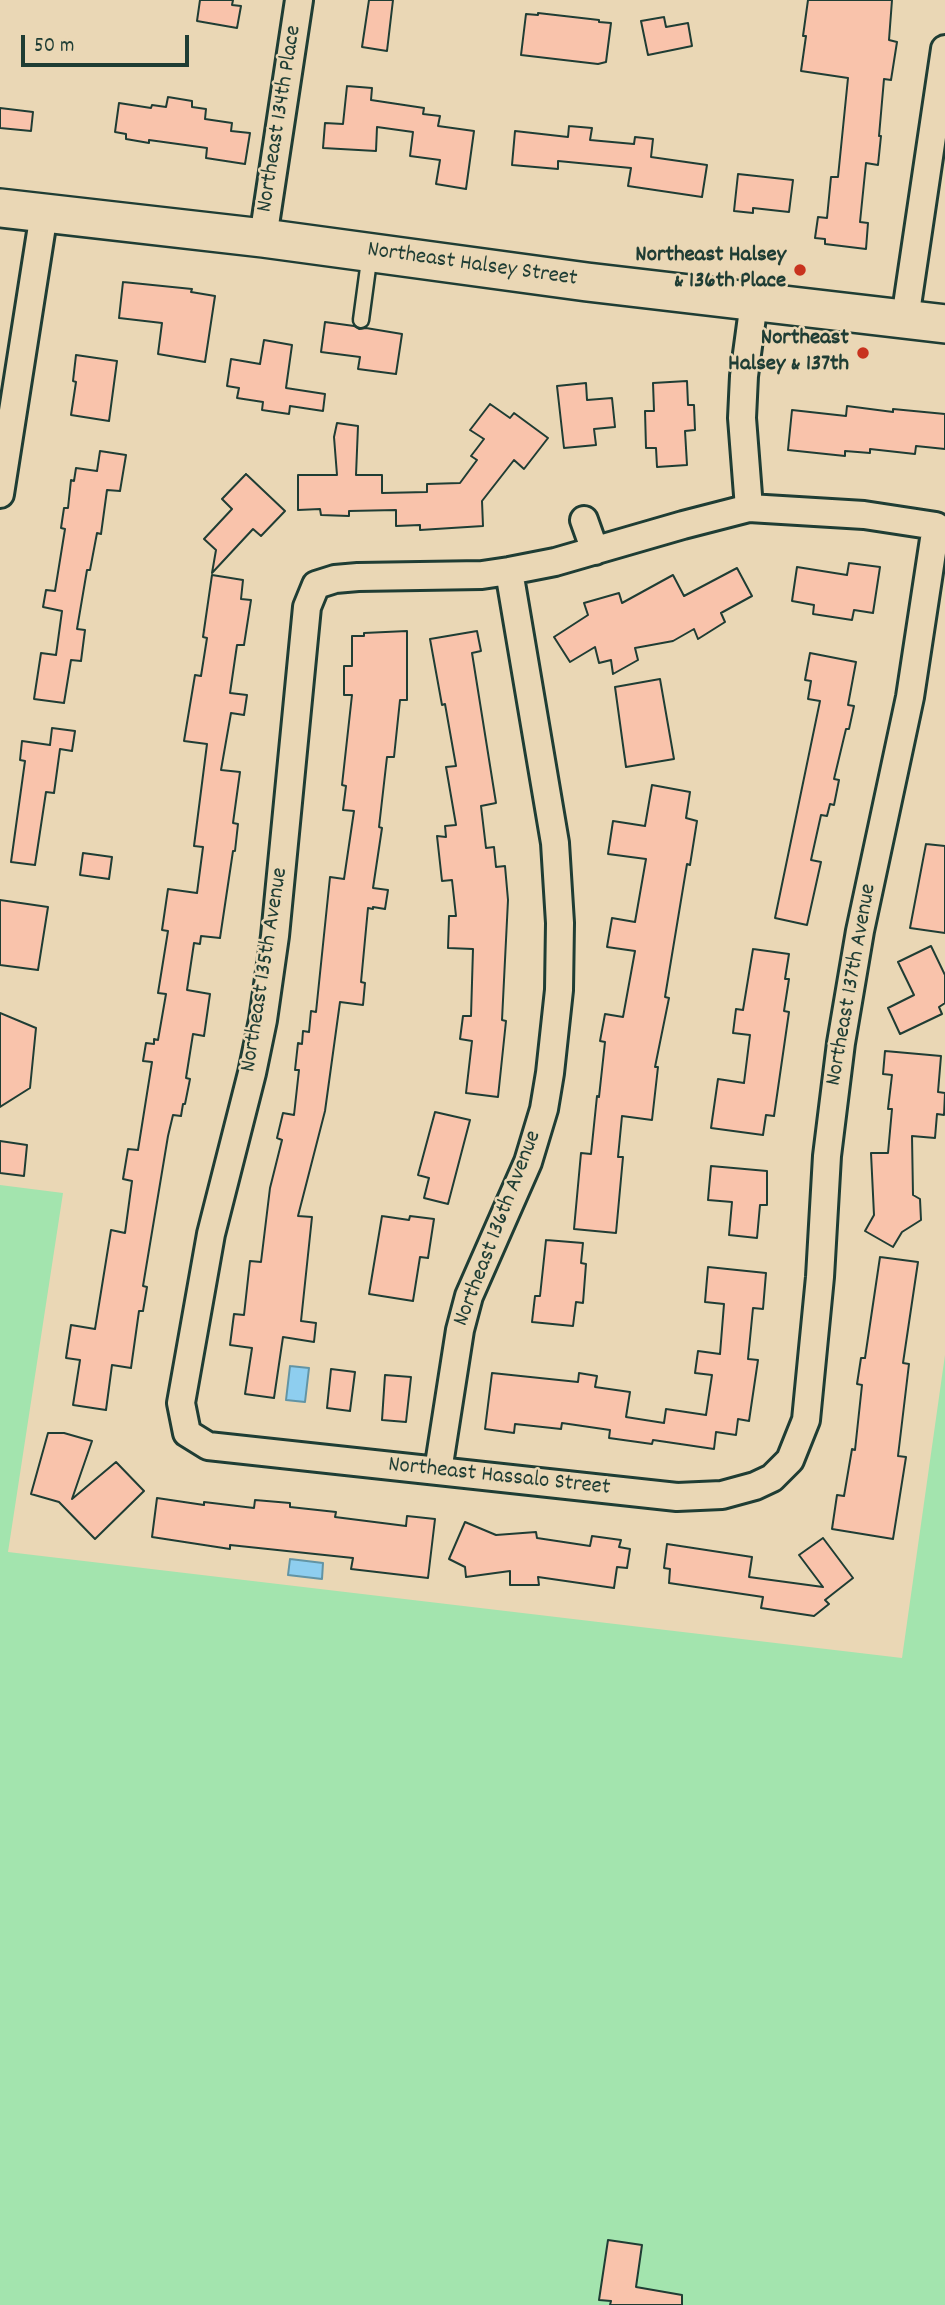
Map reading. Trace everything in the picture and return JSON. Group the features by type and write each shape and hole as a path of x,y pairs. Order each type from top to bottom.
{"main road":[{"name":"Northeast Halsey Street","path":"0,208 263,238 945,324"}],"street":[{"name":"Northeast 134th Place","path":"263,238 299,0"},
{"path":"905,319 945,52"},
{"path":"0,494 44,213"},
{"path":"509,571 555,562 749,508 742,418 744,376 754,302"},
{"name":"Northeast 137th Avenue","path":"749,508 863,515 936,526 910,697 860,931 841,1043 827,1156 820,1277 806,1420 797,1446"},
{"path":"584,520 595,551"},
{"name":"Northeast 135th Avenue","path":"187,1433 181,1403 211,1234 263,1020 275,936 307,607 316,585 335,579 482,575 509,571"},
{"name":"Northeast 136th Avenue","path":"438,1471 460,1330 469,1296 528,1162 544,1109 559,990 560,923 555,843 509,571"},
{"name":"Northeast Hassalo Street","path":"187,1433 208,1446 677,1497 722,1495 755,1486 772,1478 790,1460 797,1446"}],"lane":[{"path":"362,320 370,253"}],"green space":[{"path":"0,1185 63,1193 8,1552 902,1658 945,1355 945,2305 0,2305"}],"water":[{"path":"290,1366 309,1368 305,1402 286,1400"},
{"path":"290,1559 323,1563 322,1579 288,1575"}],"building":[{"path":"200,0 233,0 232,5 241,6 237,28 197,21"},
{"path":"369,0 393,0 387,51 362,47"},
{"path":"808,0 892,0 889,40 897,42 891,80 884,79 878,165 866,163 860,222 868,223 866,249 825,244 825,239 815,238 818,217 827,218 831,177 838,177 848,78 801,71"},
{"path":"538,13 611,23 606,62 598,64 521,55 526,14"},
{"path":"664,17 666,27 688,23 692,46 648,55 641,21"},
{"path":"347,86 372,88 371,100 424,108 423,114 440,116 438,126 474,131 466,189 436,184 440,160 410,156 413,132 377,127 376,151 323,148 325,123 343,124"},
{"path":"168,97 192,101 192,107 206,109 205,119 232,123 231,131 250,133 245,164 206,158 207,148 126,139 126,134 115,132 119,103 151,108 152,105 166,107"},
{"path":"0,108 33,112 31,131 0,128"},
{"path":"569,126 592,128 590,140 634,144 635,137 653,139 651,157 707,165 702,197 628,186 631,168 558,161 558,169 512,165 515,131 568,137"},
{"path":"738,174 793,180 789,212 753,208 753,213 734,211"},
{"path":"123,282 192,289 191,292 215,296 205,362 158,354 162,323 119,318"},
{"path":"325,322 402,334 396,374 358,369 360,357 321,352"},
{"path":"264,340 292,345 286,388 325,394 323,411 290,406 289,414 262,410 263,402 237,398 239,388 227,386 231,359 260,364"},
{"path":"76,355 117,361 109,421 71,415 76,382 73,381"},
{"path":"687,381 688,405 694,405 695,430 685,431 687,465 657,467 656,448 646,448 645,411 654,411 653,383"},
{"path":"586,383 587,400 612,398 615,427 594,429 596,445 564,448 557,386"},
{"path":"490,404 510,418 514,413 548,438 524,469 514,460 482,501 483,526 420,530 420,525 396,526 396,510 349,511 349,516 321,515 320,509 298,510 298,475 337,475 334,437 337,423 358,426 356,475 382,475 382,493 427,492 427,484 460,483 477,460 471,456 484,439 470,430"},
{"path":"847,406 893,412 893,409 945,414 945,449 916,446 915,454 870,449 870,453 845,451 845,456 788,450 792,410 846,416"},
{"path":"100,451 126,455 120,491 107,490 101,534 97,533 90,570 87,570 77,629 85,630 81,661 71,660 64,703 34,699 41,653 56,655 62,611 43,607 46,590 55,591 65,529 61,528 64,508 68,508 71,480 74,481 76,468 97,471"},
{"path":"246,474 285,511 261,536 253,529 212,573 216,550 204,539 232,509 222,499"},
{"path":"849,563 880,567 873,613 854,610 852,620 813,614 814,605 792,601 797,567 847,575"},
{"path":"737,568 752,596 721,613 725,622 698,639 694,629 673,641 635,648 638,660 613,674 611,660 599,663 595,647 570,662 554,637 588,615 584,603 619,593 622,603 673,575 684,596"},
{"path":"212,575 243,580 241,599 251,600 244,645 237,645 230,693 247,695 244,715 231,713 221,770 240,772 233,823 238,824 235,851 220,938 201,936 200,944 194,943 187,990 210,994 204,1036 193,1034 186,1078 190,1079 185,1104 181,1116 173,1115 168,1136 143,1286 147,1287 143,1311 139,1311 131,1368 112,1365 106,1410 73,1405 80,1360 66,1358 71,1325 95,1329 111,1230 125,1233 132,1181 123,1179 128,1149 138,1150 152,1062 143,1061 146,1043 154,1044 154,1039 158,1040 166,994 158,993 168,931 162,930 168,889 197,893 203,847 194,846 207,744 184,741 195,675 201,676 207,638 203,637"},
{"path":"407,631 407,700 400,700 394,757 387,757 379,827 382,828 373,888 388,890 385,909 368,908 361,982 365,983 363,1005 340,1002 325,1111 298,1216 312,1217 301,1321 316,1323 314,1342 283,1337 274,1398 245,1394 252,1348 230,1345 234,1314 244,1315 250,1261 261,1262 270,1188 282,1140 277,1138 283,1113 294,1115 299,1070 295,1070 298,1043 302,1044 303,1031 309,1032 311,1011 316,1012 330,877 344,879 354,811 343,810 346,786 342,785 352,695 344,695 344,666 352,666 352,636"},
{"path":"477,631 481,651 472,653 496,803 481,806 486,848 494,847 496,867 505,866 508,900 502,1020 506,1021 498,1097 466,1093 472,1041 460,1039 463,1016 471,1016 473,949 448,948 449,916 456,916 452,880 442,881 437,836 446,837 445,826 456,825 446,767 456,766 430,639"},
{"path":"810,653 856,662 848,705 854,706 834,779 839,780 834,805 830,804 827,816 821,815 811,860 821,862 807,925 775,918 820,701 808,699 811,681 805,680"},
{"path":"660,679 674,759 626,767 615,687"},
{"path":"52,728 75,731 72,751 60,749 54,793 46,792 35,865 11,862 25,761 20,760 22,741 50,745"},
{"path":"652,785 690,792 686,818 697,821 690,865 687,864 665,997 669,998 655,1067 658,1067 652,1120 622,1116 618,1157 623,1157 616,1233 574,1229 581,1153 591,1154 605,1042 600,1041 605,1014 623,1017 635,951 607,947 612,918 635,922 646,859 608,854 613,821 645,826"},
{"path":"926,844 945,846 945,933 910,928"},
{"path":"83,853 112,857 109,879 80,875"},
{"path":"0,900 48,907 38,970 0,965"},
{"path":"931,946 945,975 945,1003 939,1007 942,1014 900,1034 888,1008 914,995 898,962"},
{"path":"753,949 789,954 785,979 789,979 784,1011 789,1012 774,1116 766,1115 763,1135 711,1128 718,1079 744,1083 750,1035 733,1033 736,1009 743,1010"},
{"path":"0,1013 36,1028 30,1088 0,1107"},
{"path":"885,1051 941,1056 938,1092 945,1093 944,1115 937,1114 935,1138 912,1136 913,1195 920,1199 921,1220 902,1232 893,1247 865,1231 874,1215 871,1153 888,1153 892,1109 888,1109 892,1075 883,1074"},
{"path":"435,1112 470,1120 448,1204 424,1198 429,1178 418,1175"},
{"path":"0,1141 27,1145 24,1176 0,1173"},
{"path":"711,1166 767,1171 767,1205 760,1205 757,1238 729,1235 732,1202 708,1200"},
{"path":"382,1216 409,1220 410,1216 434,1219 428,1258 420,1257 413,1301 369,1294"},
{"path":"546,1240 583,1243 581,1263 586,1264 583,1303 576,1302 573,1326 532,1322 535,1296 540,1296"},
{"path":"880,1257 918,1262 903,1363 909,1364 898,1456 906,1457 893,1539 832,1529 837,1495 844,1496 852,1449 855,1450 862,1385 857,1384 861,1358 865,1358"},
{"path":"708,1267 766,1273 763,1309 753,1308 748,1359 758,1360 749,1421 738,1419 736,1435 716,1432 714,1449 653,1440 652,1444 609,1438 610,1430 562,1423 561,1429 515,1424 514,1433 485,1429 492,1373 578,1382 579,1373 597,1376 595,1387 630,1392 626,1417 664,1423 666,1409 706,1415 712,1375 695,1373 698,1351 720,1354 724,1304 705,1302"},
{"path":"331,1369 355,1372 350,1411 327,1408"},
{"path":"385,1375 411,1377 406,1422 382,1420"},
{"path":"48,1433 64,1433 92,1441 72,1499 116,1462 144,1491 95,1539 59,1502 31,1494"},
{"path":"157,1498 204,1505 204,1502 254,1508 255,1500 290,1503 290,1507 336,1512 335,1517 406,1526 407,1516 435,1519 428,1578 351,1569 353,1558 230,1545 230,1549 152,1537"},
{"path":"465,1522 496,1535 536,1532 537,1538 590,1546 592,1536 621,1540 619,1547 630,1549 627,1568 617,1567 614,1588 538,1577 539,1585 510,1585 510,1571 466,1577 465,1567 449,1559"},
{"path":"823,1538 853,1578 825,1600 829,1604 814,1616 761,1608 763,1597 669,1583 670,1569 664,1568 667,1544 752,1557 749,1577 823,1587 799,1555"},
{"path":"608,2240 642,2245 636,2287 682,2295 682,2305 610,2305 611,2301 599,2300"}],"place":[{"name":"Northeast Halsey & 136th Place","path":"800,270"},
{"name":"Northeast Halsey & 137th","path":"863,353"}]}
